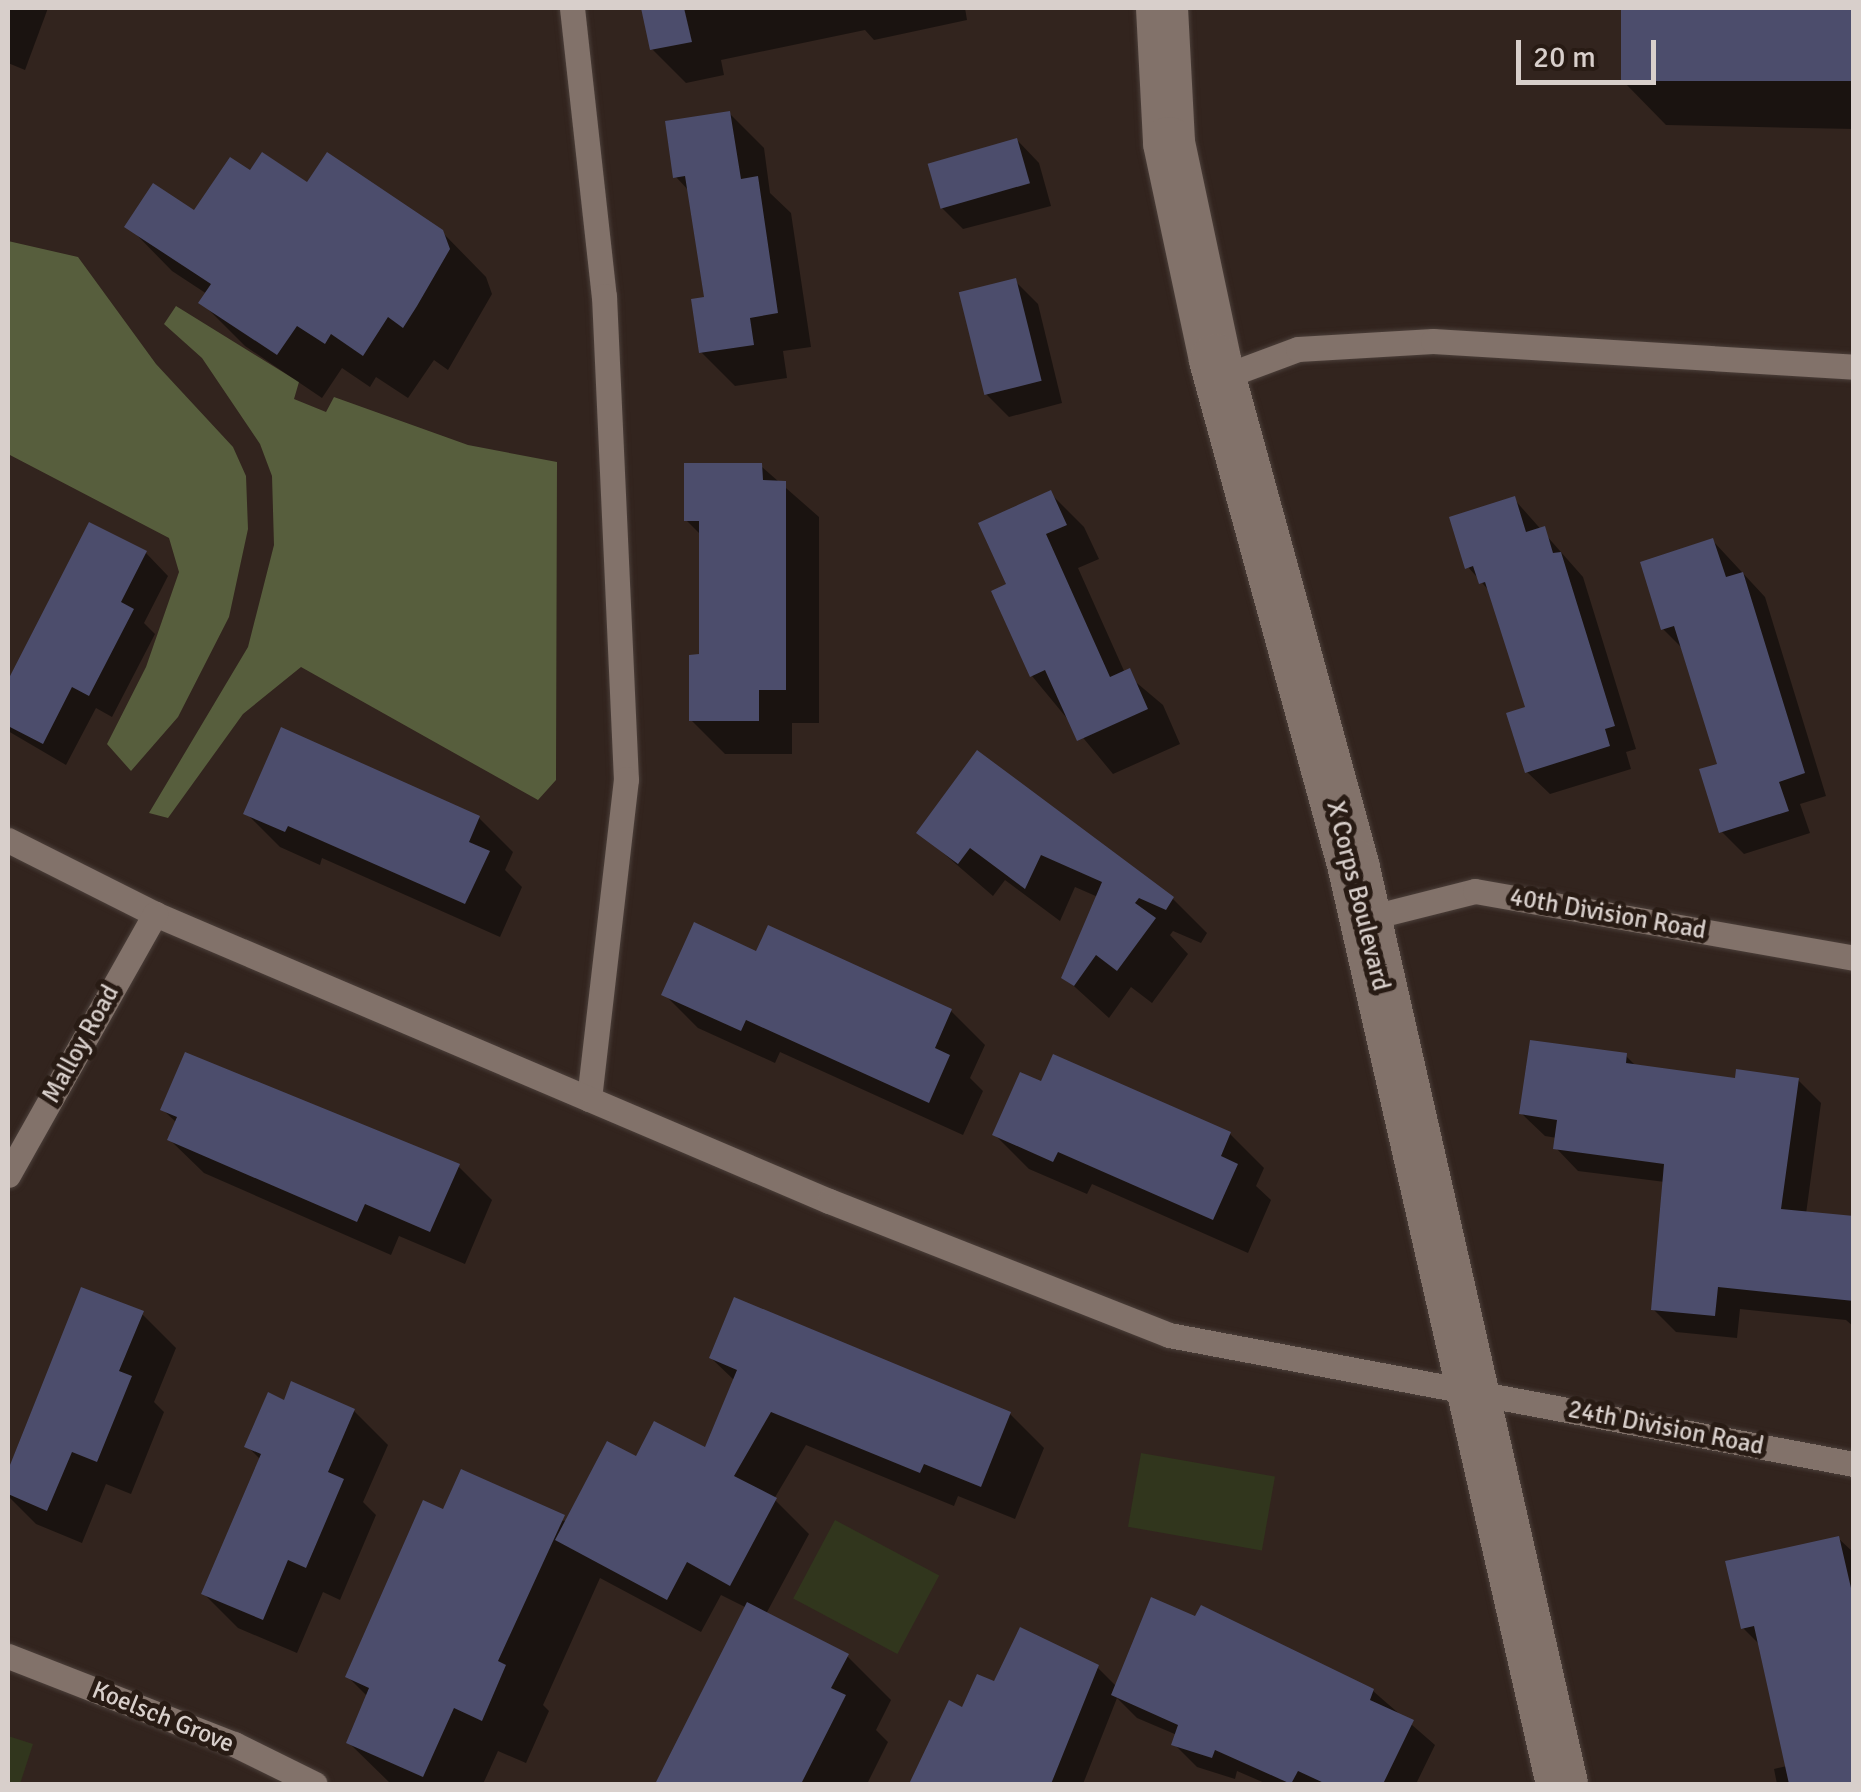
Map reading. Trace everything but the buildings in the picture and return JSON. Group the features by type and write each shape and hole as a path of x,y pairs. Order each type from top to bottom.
{"street":[{"name":"X Corps Boulevard","path":"1162,8 1170,143 1220,378 1364,919 1478,1396 1562,1784"}],"lane":[{"path":"572,8 604,296 626,779 589,1099"},
{"path":"1220,378 1298,350 1401,342 1854,367"},
{"name":"24th Division Road","path":"8,840 155,914 589,1099 1169,1336 1854,1464"},
{"name":"40th Division Road","path":"1364,919 1475,891 1854,958"},
{"name":"Malloy Road","path":"8,1175 155,914"},
{"name":"Koelsch Grove","path":"8,1656 234,1744 315,1784"}],"green space":[{"path":"8,241 78,257 156,364 233,447 246,476 248,529 229,617 178,717 131,771 107,744 146,667 179,572 169,538 8,454"},
{"path":"176,306 299,382 294,399 326,412 334,397 468,445 557,462 556,780 538,800 301,667 243,714 168,818 149,813 248,647 274,545 272,476 260,444 202,358 164,324"},
{"path":"1141,1453 1275,1477 1262,1550 1128,1527"},
{"path":"835,1520 939,1575 897,1654 793,1599"},
{"path":"8,1736 33,1744 20,1784 8,1784"}]}
